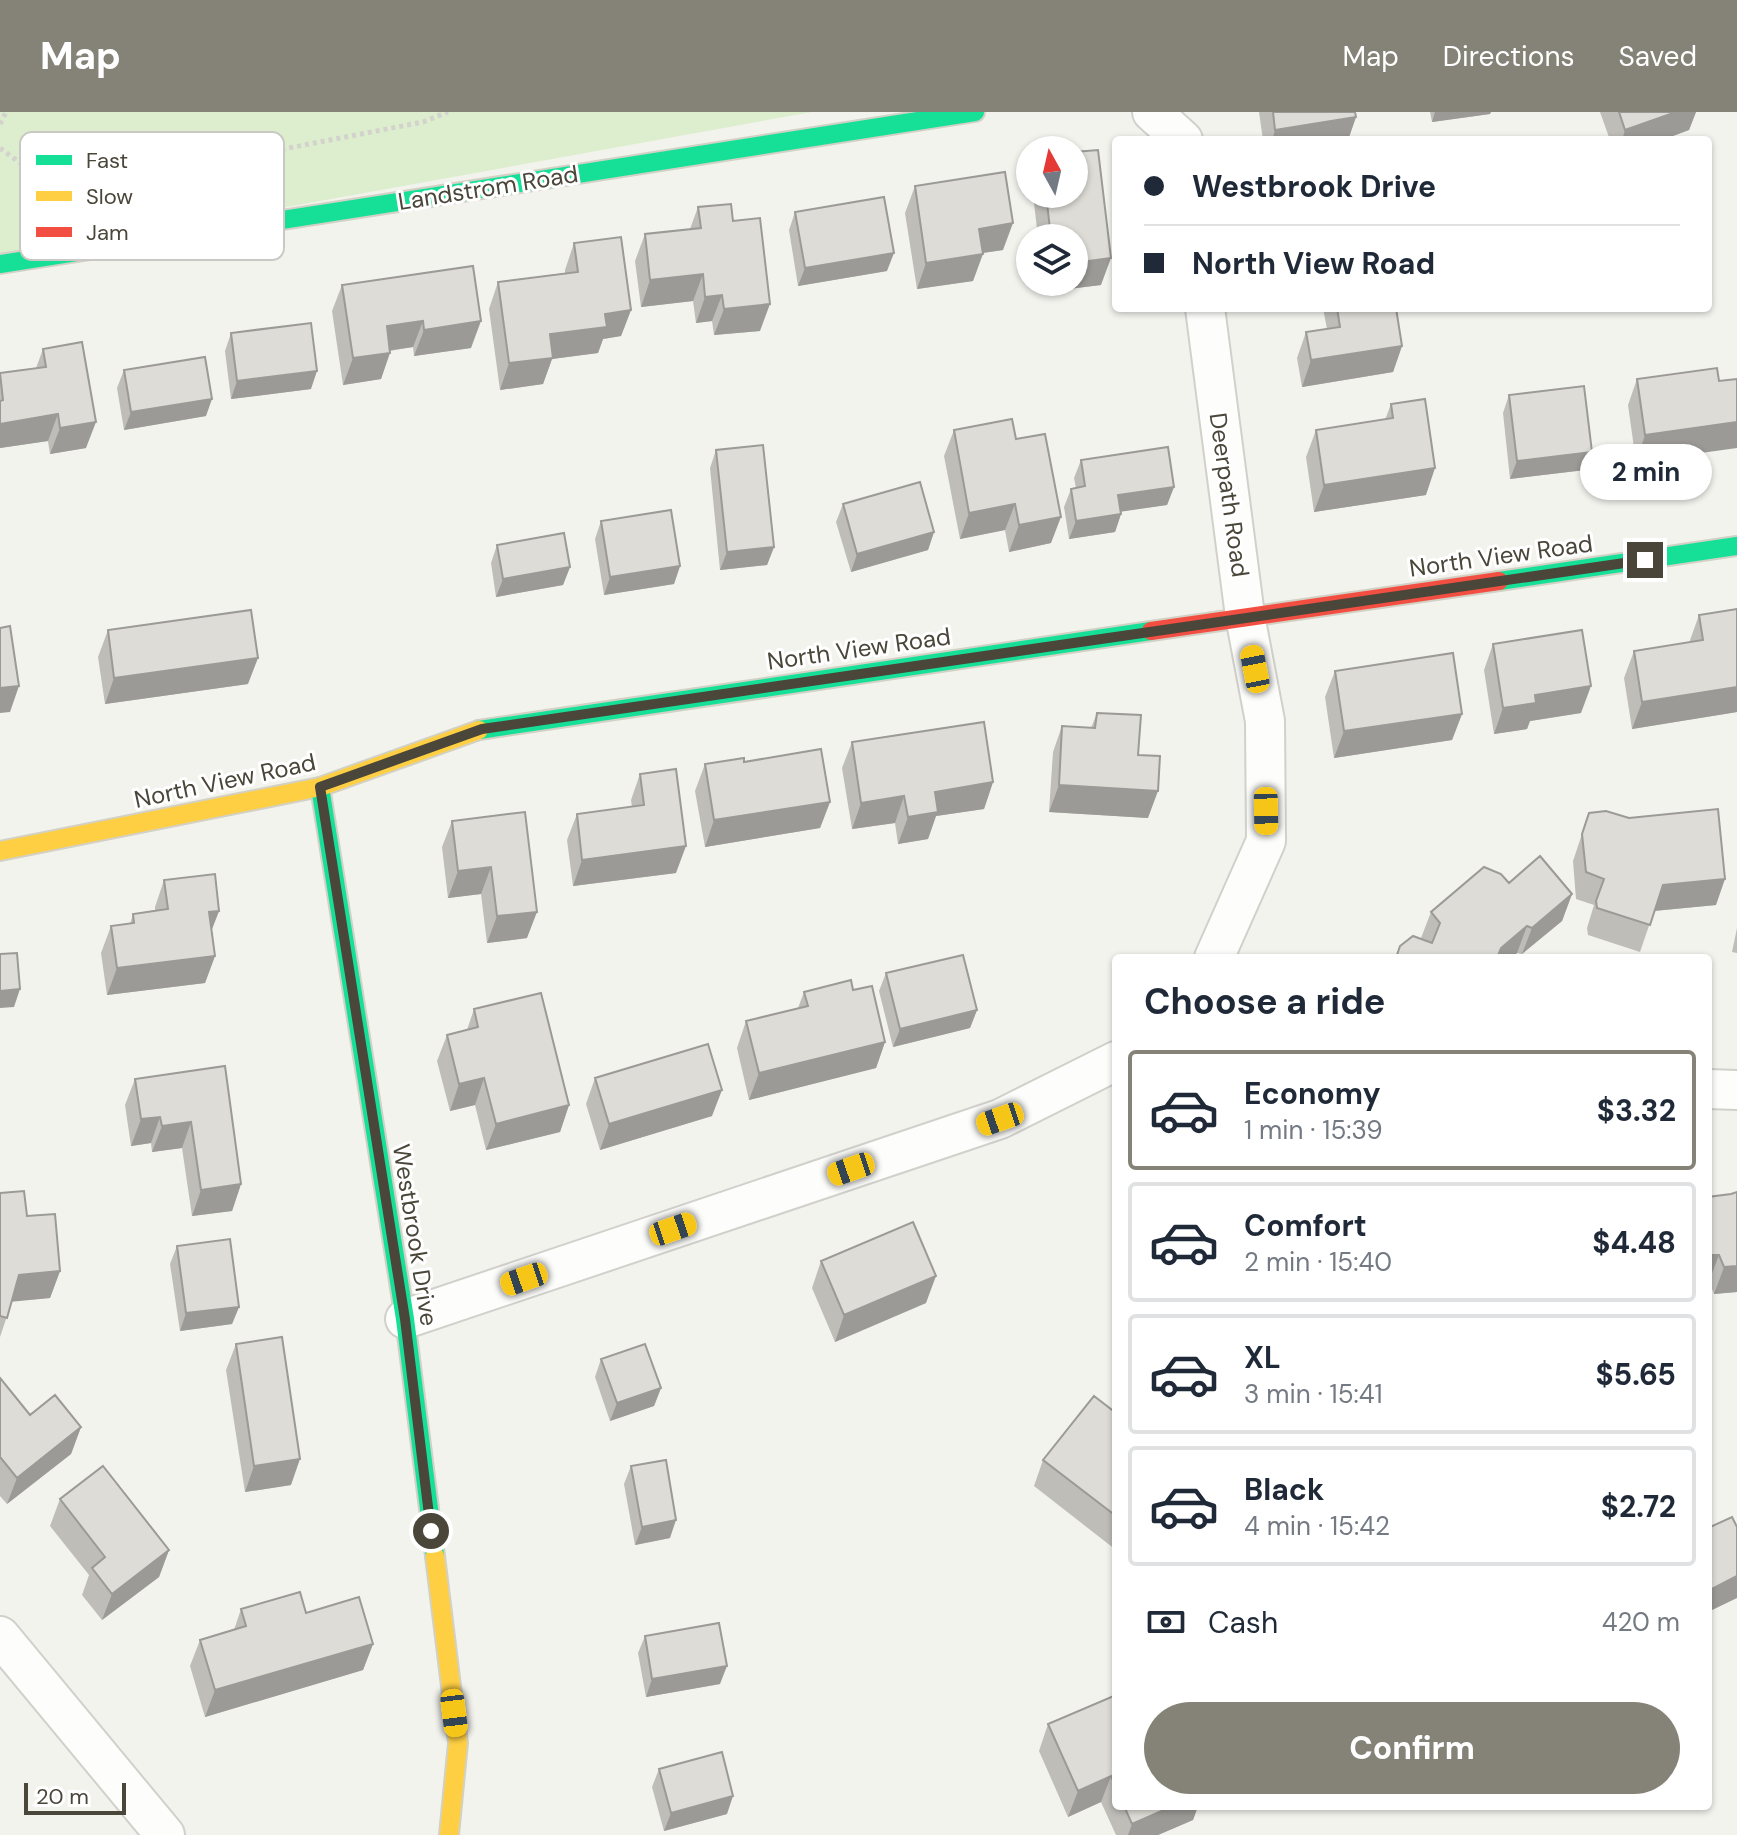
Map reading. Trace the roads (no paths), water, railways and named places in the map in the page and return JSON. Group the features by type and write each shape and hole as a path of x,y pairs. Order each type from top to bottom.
{"street":[{"name":"Landstrom Road","path":"284,220 975,112"},
{"path":"1152,112 1179,136"},
{"name":"Landstrom Road","path":"0,264 26,260"},
{"name":"Deerpath Road","path":"1206,312 1245,616 1265,721 1266,841 1216,954"},
{"name":"North View Road","path":"0,851 320,787 482,729 1737,546"},
{"name":"Westbrook Drive","path":"320,787 405,1319 458,1743 449,1835"},
{"path":"405,1319 1000,1119 1112,1063"},
{"path":"1712,1089 1737,1090"},
{"path":"0,1636 165,1835"}]}
